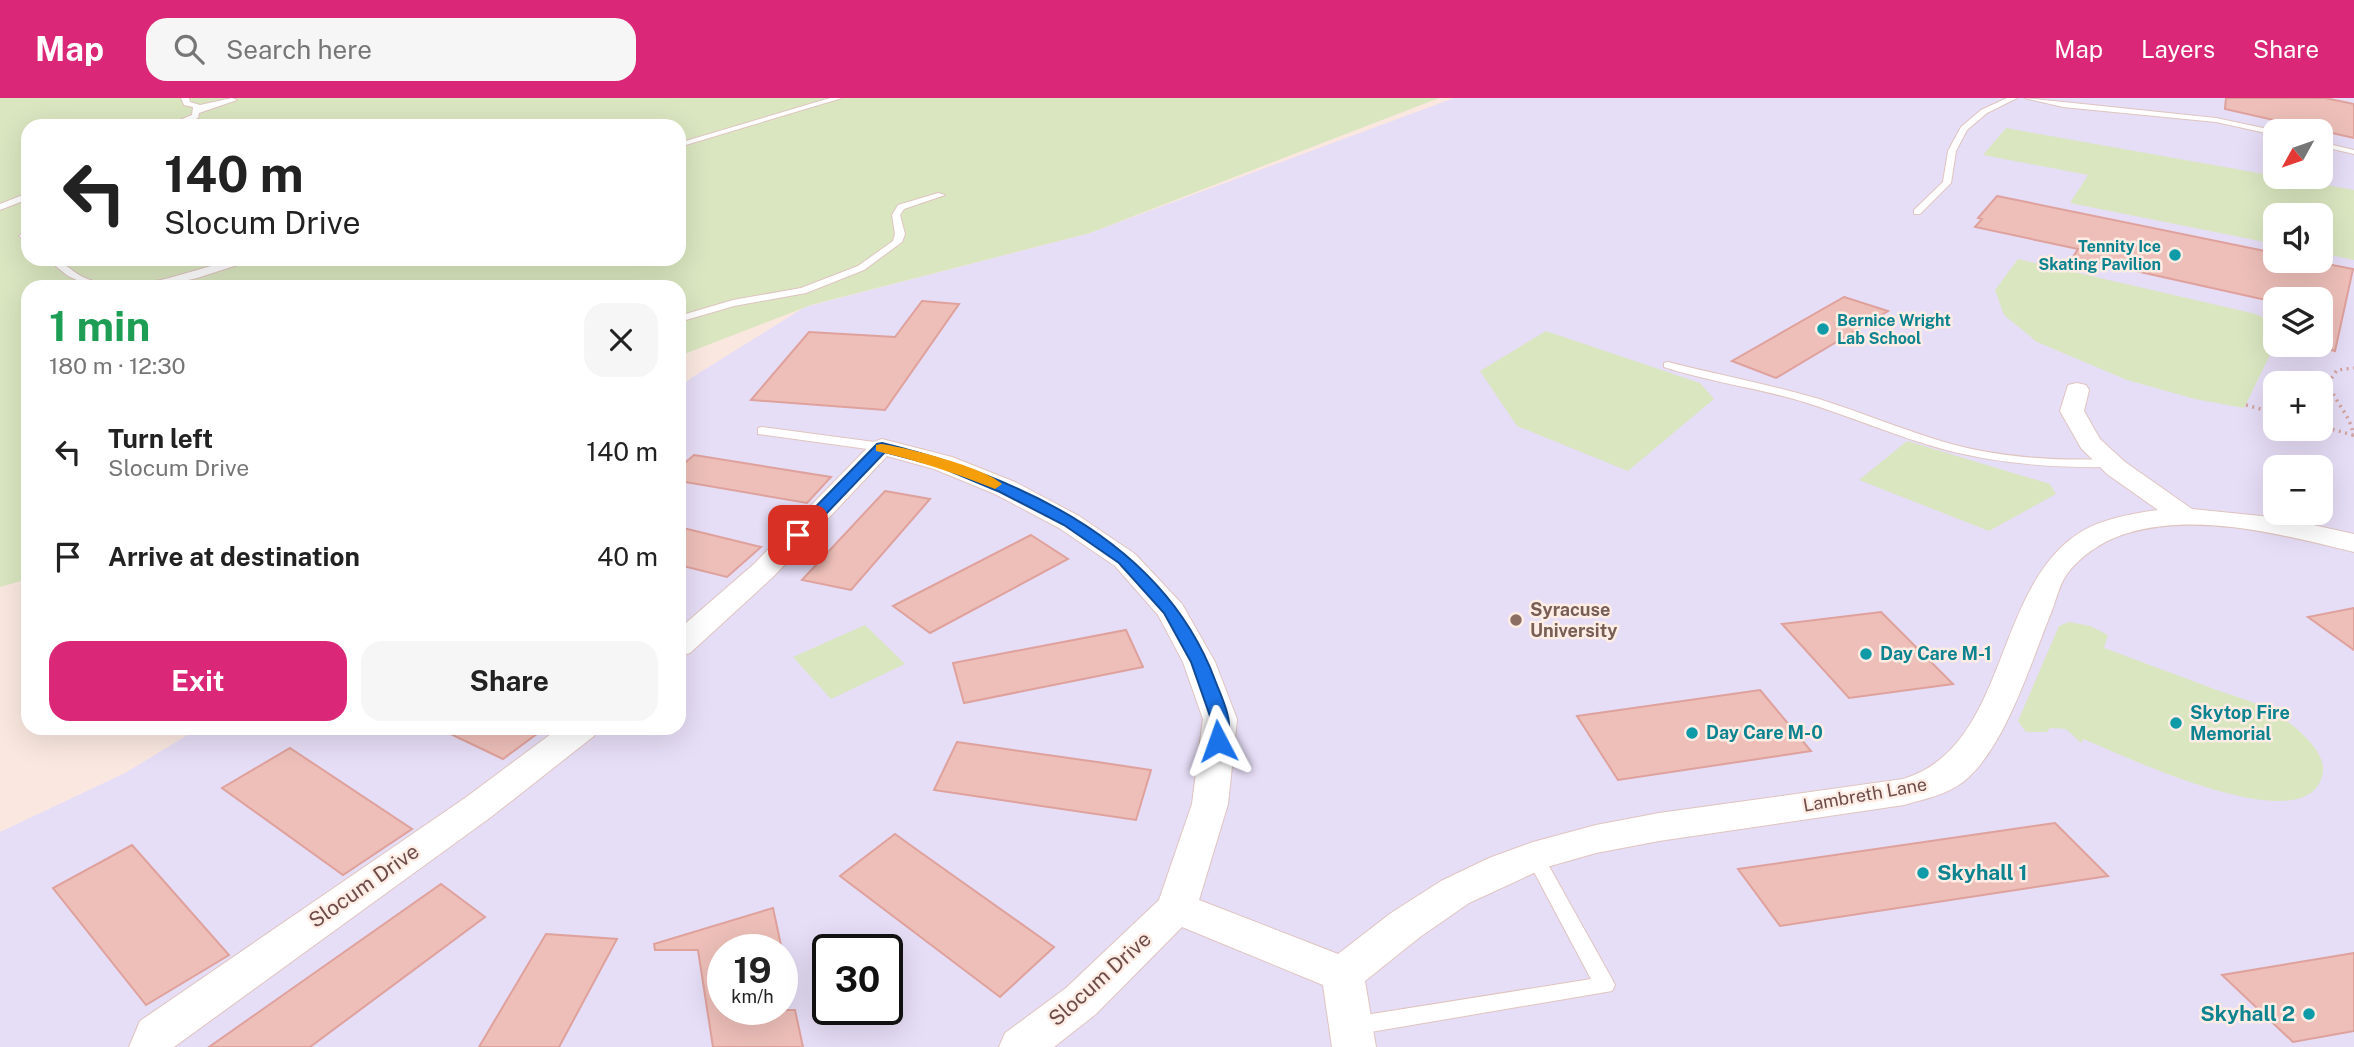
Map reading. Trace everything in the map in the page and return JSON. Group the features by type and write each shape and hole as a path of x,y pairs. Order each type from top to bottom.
{"street":[{"path":"2077,390 2072,411 2090,443 2111,463 2186,517"},
{"path":"686,640 764,570 882,447"},
{"name":"Slocum Drive","path":"882,447 932,460 1005,488 1069,522 1125,560 1171,611 1199,662 1220,719 1210,804 1176,908 1081,1001 1021,1047"},
{"name":"Lambreth Lane","path":"1343,974 1423,911 1473,882 1534,855 1583,841 1660,826 1904,792 1938,782 1959,766 1983,734 2055,569 2079,545 2117,528 2156,518 2221,517 2277,526 2354,544"},
{"name":"Slocum Drive","path":"150,1047 156,1035 243,969 382,876 573,735"},
{"path":"1176,908 1343,974 1353,1037"}],"lane":[{"path":"185,98 187,103 197,109 195,116 187,119"},
{"path":"686,143 838,98"},
{"path":"1917,212 1947,183 1948,160 1957,134 1971,118 2013,98"},
{"path":"2029,98 2063,105 2216,120 2263,131"},
{"path":"2333,147 2354,152"},
{"path":"686,317 733,303 803,291 861,268 897,242 900,234 897,211 901,206 941,195"},
{"path":"0,207 21,200"},
{"path":"63,266 85,280"},
{"path":"167,280 224,266"},
{"path":"176,280 181,277"},
{"path":"1668,365 1694,374 1787,393 1928,441 1972,453 2018,460 2111,463"},
{"path":"762,431 882,447"},
{"path":"1353,1037 1605,985 1534,855"}],"path":[{"path":"2333,429 2354,435 2353,424 2330,396 2329,382 2337,370 2354,368"},
{"path":"2246,405 2263,410"}],"shaded area":[{"name":"Syracuse University","path":"1454,98 2354,98 2354,1047 0,1047 0,832 125,773 187,735 686,735 686,382 805,307 1090,233"}],"green space":[{"path":"0,98 1439,98 1090,233 811,305 686,353 686,280 21,280 21,581 0,587"},
{"path":"2006,128 2263,174 2263,189 2333,189 2333,186 2354,190 2354,260 2333,256 2333,203 2263,203 2263,242 2070,203 2088,175 1983,155"},
{"path":"2018,259 2256,314 2263,318 2263,357 2269,357 2244,408 2195,399 2127,380 2037,342 2004,315 1995,290"},
{"path":"1546,331 1700,383 1714,399 1628,471 1517,426 1480,371"},
{"path":"1907,441 2050,484 2056,494 1989,531 1859,480"},
{"path":"2069,622 2090,626 2108,635 2104,648 2250,701 2283,718 2309,741 2320,756 2323,771 2312,792 2287,801 2253,799 2214,790 2173,776 2083,739 2081,743 2066,729 2050,728 2047,732 2026,732 2018,721 2059,626"},
{"path":"865,625 905,664 831,699 793,657"}],"building":[{"path":"2226,98 2325,98 2354,104 2354,138 2333,133 2333,119 2269,119 2225,109"},
{"name":"Tennity Ice Skating Pavilion","path":"1997,196 2263,251 2263,273 2333,273 2333,265 2353,269 2335,351 2333,287 2263,287 2263,299 2073,257 2078,249 1975,227 1982,219 1978,218"},
{"name":"Bernice Wright Lab School","path":"1844,297 1888,311 1776,378 1732,361"},
{"path":"922,301 959,304 885,410 751,400 809,332 895,337"},
{"path":"694,455 831,477 807,503 686,482 686,462"},
{"path":"885,491 930,499 851,590 802,580"},
{"path":"686,529 761,547 727,577 686,567"},
{"path":"1031,535 1068,559 930,633 893,606"},
{"path":"2354,608 2354,650 2308,617"},
{"name":"Day Care M-1","path":"1881,612 1953,684 1849,698 1782,624"},
{"path":"1126,630 1143,667 964,703 953,663"},
{"name":"Day Care M-0","path":"1760,690 1811,751 1618,780 1577,716"},
{"path":"453,735 536,735 503,759"},
{"path":"957,742 1151,770 1136,820 934,790"},
{"path":"290,748 412,829 343,875 222,788"},
{"name":"Skyhall 1","path":"2055,823 2108,876 1780,926 1738,869"},
{"path":"895,834 1054,947 1000,997 840,876"},
{"path":"132,845 229,955 146,1005 53,888"},
{"path":"441,884 485,917 310,1047 209,1047"},
{"path":"773,908 779,934 707,934 707,1008 698,950 655,950 654,944"},
{"path":"546,934 617,939 559,1047 479,1047"},
{"name":"Skyhall 2","path":"2354,953 2354,1031 2293,1042 2222,975"},
{"path":"798,1024 803,1047 713,1047 710,1025"}],"slow traffic":[{"path":"881,448 900,450 943,463 995,484"}],"place":[{"name":"Tennity Ice Skating Pavilion","path":"2175,255"},
{"name":"Bernice Wright Lab School","path":"1823,329"},
{"name":"Syracuse University","path":"1516,620"},
{"name":"Day Care M-1","path":"1866,654"},
{"name":"Skytop Fire Memorial","path":"2176,723"},
{"name":"Day Care M-0","path":"1692,733"},
{"name":"Skyhall 1","path":"1923,873"},
{"name":"Skyhall 2","path":"2309,1014"}],"route":[{"path":"798,535 882,447 943,463 1005,488 1069,522 1125,560 1171,611 1199,662 1220,719 1218,741"}]}
